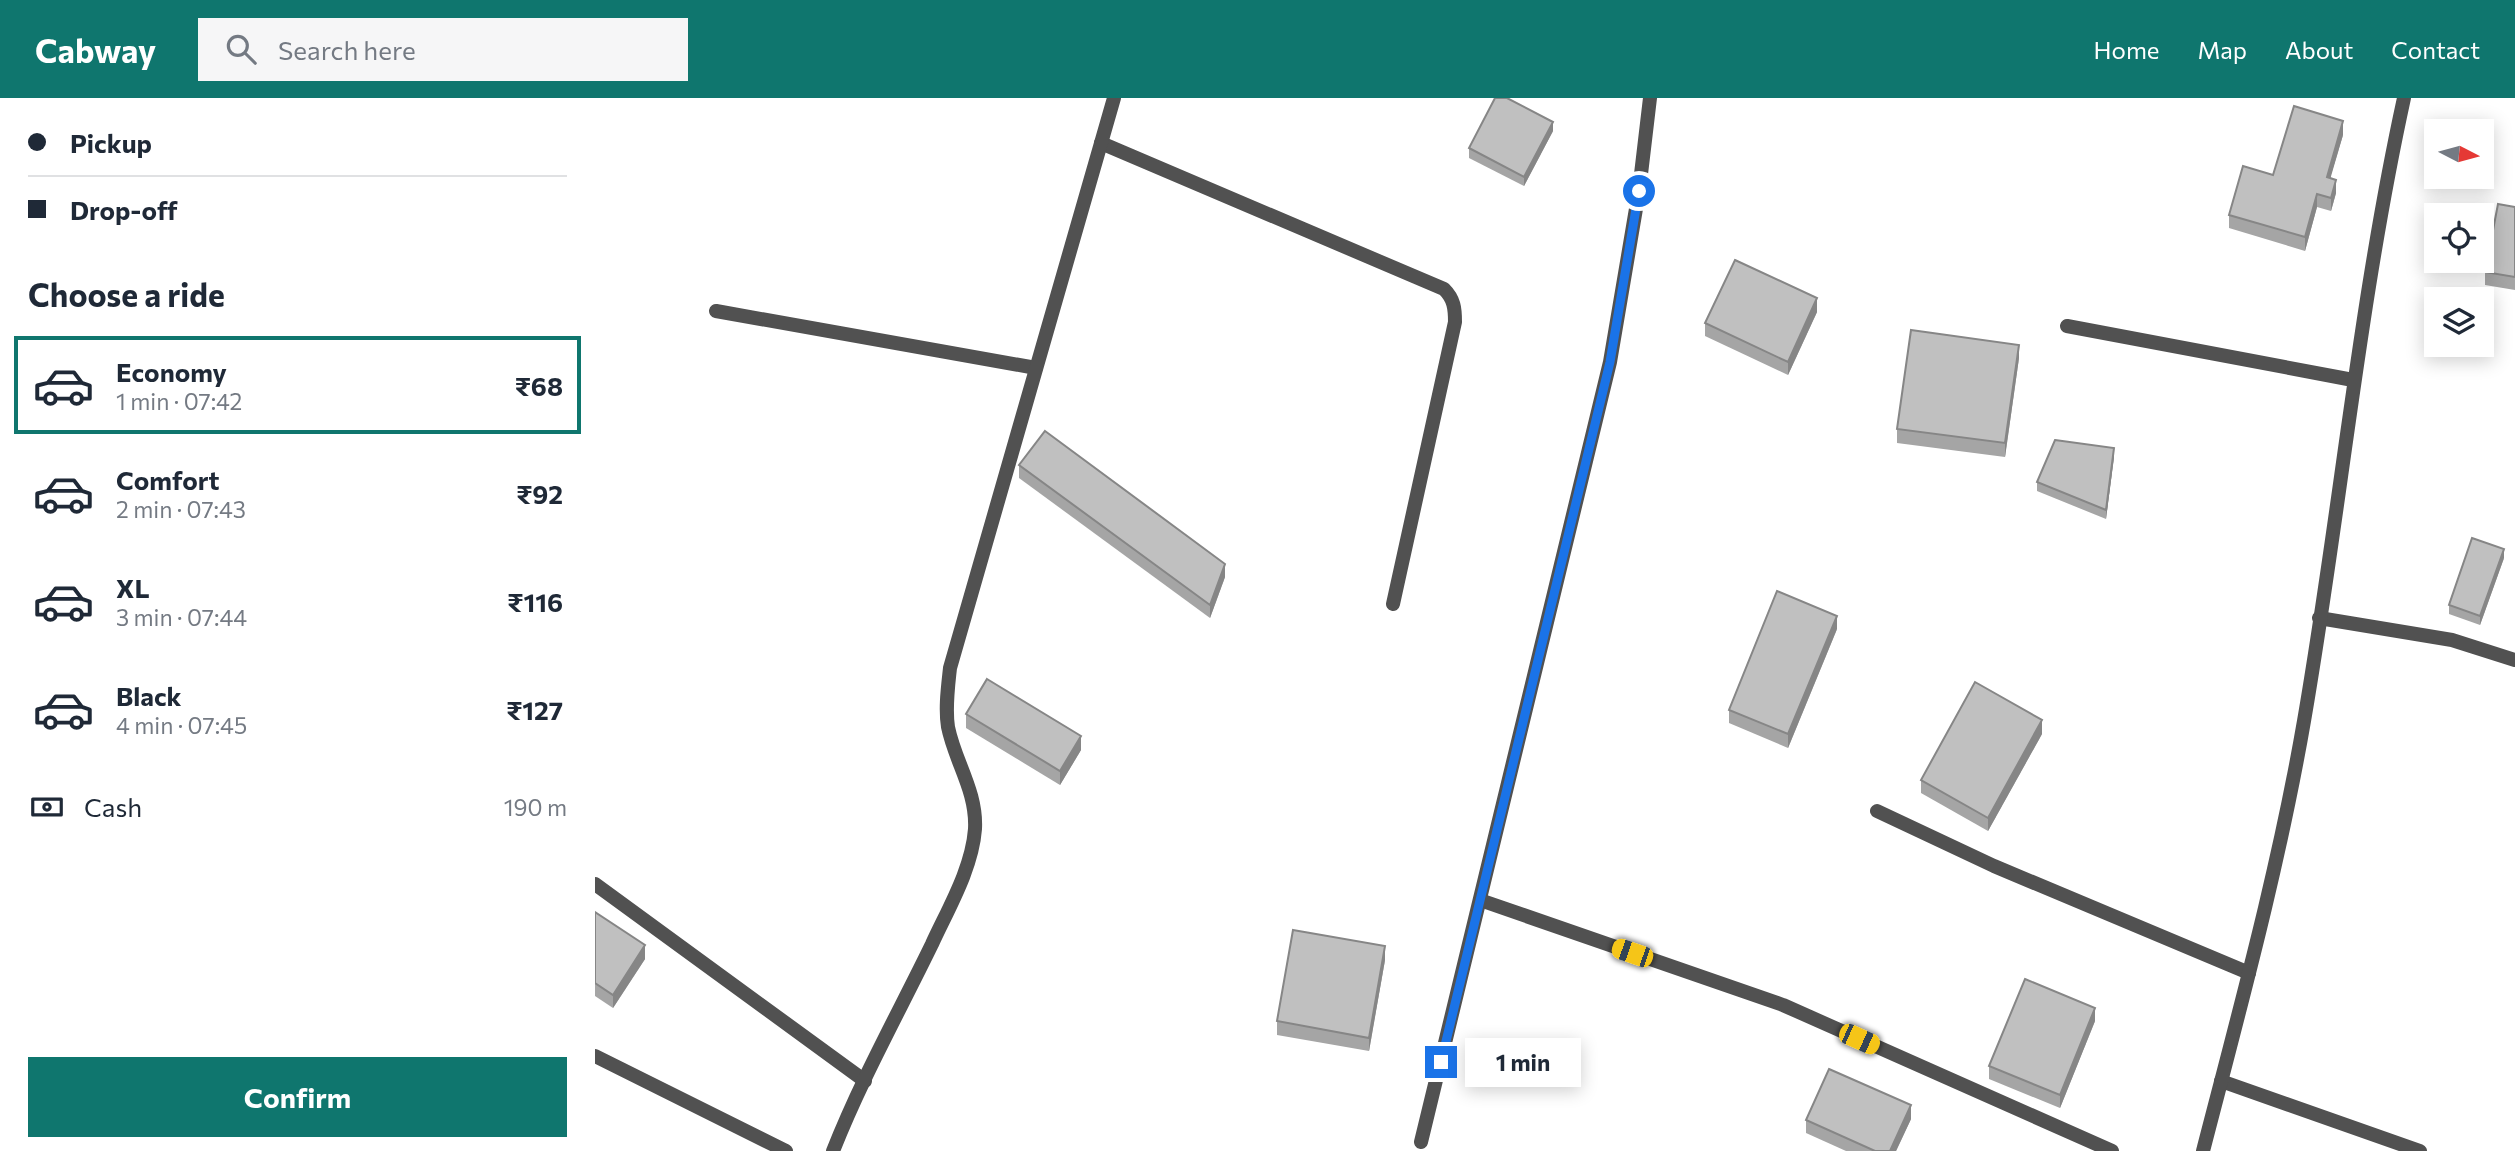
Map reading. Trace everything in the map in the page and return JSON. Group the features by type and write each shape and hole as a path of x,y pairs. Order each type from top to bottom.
{"street":[{"path":"833,1151 948,911 970,855 975,829 973,804 966,774 949,728 947,700 950,668 1114,98"},
{"path":"1422,1142 1610,362 1639,191 1650,98"},
{"path":"2203,1151 2249,973 2304,721 2372,255 2404,98"},
{"path":"1101,143 1444,289 1451,296 1455,308 1455,322 1393,604"},
{"path":"716,311 1036,368"},
{"path":"2067,326 2353,380"},
{"path":"2319,618 2452,640 2515,660"},
{"path":"1877,811 1994,866 2249,973"},
{"path":"595,884 865,1081"},
{"path":"1480,900 1783,1005 2112,1151"},
{"path":"595,1056 786,1151"},
{"path":"2221,1082 2420,1151"}],"building":[{"path":"1495,98 1507,98 1553,122 1524,177 1469,148"},
{"path":"2294,106 2343,121 2327,177 2336,180 2331,198 2317,194 2305,237 2229,215 2243,166 2273,175"},
{"path":"2498,204 2515,207 2515,277 2491,273 2494,273 2494,225"},
{"path":"1735,260 1817,298 1788,362 1705,323"},
{"path":"1911,330 2019,345 2005,443 1897,429"},
{"path":"1045,431 1225,564 1210,605 1019,465"},
{"path":"2055,440 2114,448 2106,510 2037,482"},
{"path":"2472,538 2504,549 2480,616 2449,605"},
{"path":"1777,591 1837,616 1788,734 1729,710"},
{"path":"987,679 1081,736 1060,771 966,714"},
{"path":"1975,682 2042,720 1988,818 1921,780"},
{"path":"595,912 645,945 613,995 595,983"},
{"path":"1293,930 1385,946 1369,1038 1277,1021"},
{"path":"2025,979 2095,1008 2060,1095 1989,1066"},
{"path":"1829,1069 1911,1105 1890,1151 1875,1151 1806,1120"}],"route":[{"path":"1441,1062 1610,362 1639,191"}]}
